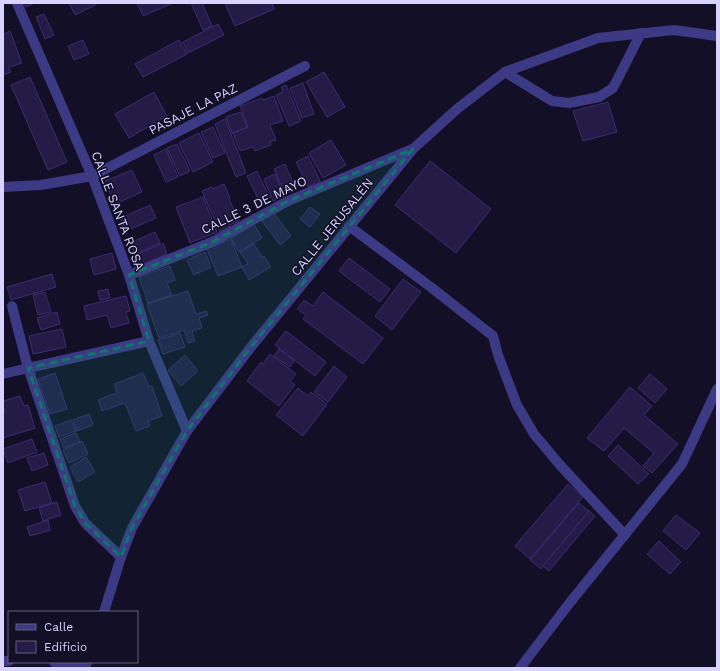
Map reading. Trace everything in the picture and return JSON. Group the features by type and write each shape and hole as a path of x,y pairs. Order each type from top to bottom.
{"street":[{"name":"CALLE SANTA ROSA","path":"17,3 92,176 129,275 149,341 187,432"},
{"name":"CALLE JERUSALÉN","path":"104,611 132,528 187,432 250,347 413,149 456,109 505,72 598,38 674,30 717,36"},
{"path":"505,72 552,101 569,103 599,97 613,88 641,33"},
{"name":"PASAJE LA PAZ","path":"3,187 41,185 92,176 305,66"},
{"name":"CALLE 3 DE MAYO","path":"129,275 212,242 288,201 413,149"},
{"path":"349,226 493,336 498,355 517,405 534,434 560,465 625,535"},
{"path":"12,306 28,368 75,506 85,523 121,558"},
{"path":"3,374 149,341"},
{"path":"520,668 682,464 717,389"}],"highlighted area":[{"path":"413,149 251,347 187,431 132,528 121,557 85,523 75,506 28,368 149,341 129,275 212,242 288,201"}],"building":[{"path":"23,3 35,3 26,7"},
{"path":"69,3 99,3 75,15"},
{"path":"137,3 173,3 143,16"},
{"path":"191,3 202,3 212,26 203,30"},
{"path":"272,3 274,9 235,26 225,4"},
{"path":"44,14 54,35 45,39 36,17"},
{"path":"218,24 224,35 188,53 183,42"},
{"path":"3,31 4,34 10,31 22,63 9,67 11,72 3,75"},
{"path":"83,40 89,54 74,60 68,46"},
{"path":"179,40 187,54 143,77 135,64"},
{"path":"324,72 345,107 327,117 306,82"},
{"path":"30,77 67,162 48,170 11,85"},
{"path":"303,83 314,114 302,118 290,88"},
{"path":"286,85 301,121 289,126 276,95 283,92 281,87"},
{"path":"154,92 167,116 129,138 115,114"},
{"path":"274,96 283,121 270,125 276,140 270,142 271,145 255,151 253,147 240,151 233,133 248,127 240,106 262,98 263,100"},
{"path":"608,102 617,132 583,141 573,111"},
{"path":"241,112 247,127 232,133 226,117"},
{"path":"225,119 246,173 236,177 215,124"},
{"path":"213,127 225,153 213,158 201,132"},
{"path":"199,133 213,162 193,172 179,143"},
{"path":"331,140 346,165 323,178 309,153"},
{"path":"177,144 190,171 180,176 167,148"},
{"path":"166,149 178,177 166,182 154,155"},
{"path":"308,156 320,181 308,187 296,162"},
{"path":"430,161 491,209 456,253 395,205"},
{"path":"285,164 296,189 285,194 274,169"},
{"path":"132,170 142,192 115,204 105,181"},
{"path":"257,171 270,198 260,203 247,176"},
{"path":"275,174 284,196 273,201 264,179"},
{"path":"224,184 239,221 229,225 230,227 220,232 202,191 212,187 213,189"},
{"path":"203,197 217,232 190,243 176,207"},
{"path":"150,205 156,218 126,231 120,218"},
{"path":"310,207 320,214 310,227 300,219"},
{"path":"273,212 291,236 280,245 262,221"},
{"path":"254,224 262,238 239,252 231,238"},
{"path":"155,232 160,243 135,254 130,243"},
{"path":"231,239 242,267 218,276 207,249"},
{"path":"163,243 167,254 136,267 131,257"},
{"path":"254,244 262,257 264,256 271,267 249,280 242,267 248,264 240,252"},
{"path":"205,252 211,267 194,275 187,260"},
{"path":"112,253 116,269 94,275 90,259"},
{"path":"349,258 390,289 380,302 339,271"},
{"path":"170,266 175,280 167,283 172,295 148,303 139,277"},
{"path":"52,274 56,287 11,300 7,287"},
{"path":"403,279 421,292 392,330 375,316"},
{"path":"108,289 110,298 100,300 98,291"},
{"path":"188,291 196,314 206,311 208,315 199,318 202,328 192,331 195,341 188,343 184,330 159,338 147,304"},
{"path":"45,292 51,312 38,315 33,295"},
{"path":"323,292 383,338 363,364 303,319 306,315 297,309 304,300 313,306"},
{"path":"126,296 130,311 126,312 129,323 111,328 107,315 87,320 84,306"},
{"path":"57,312 60,324 41,330 37,318"},
{"path":"62,329 66,347 33,354 29,336"},
{"path":"286,331 326,362 315,376 275,345"},
{"path":"180,333 185,347 163,354 158,340"},
{"path":"279,349 294,361 290,367 274,356"},
{"path":"270,354 296,374 290,381 295,385 279,406 247,381 261,362 263,364"},
{"path":"185,355 198,371 181,386 168,370"},
{"path":"334,366 347,377 328,402 314,392"},
{"path":"55,373 67,409 50,414 38,379"},
{"path":"143,373 149,387 152,386 162,416 148,421 150,426 136,431 125,403 102,411 98,400 117,393 114,384"},
{"path":"650,374 667,389 655,403 638,388"},
{"path":"630,387 652,406 644,415 678,444 652,473 643,466 654,453 624,428 604,451 587,438"},
{"path":"298,388 308,396 311,392 327,404 303,436 276,415"},
{"path":"20,396 24,406 28,405 35,428 3,438 3,413 5,412 3,401"},
{"path":"89,414 93,425 77,431 73,420"},
{"path":"71,420 76,431 59,437 55,426"},
{"path":"76,433 80,442 64,448 60,439"},
{"path":"32,439 37,452 8,463 3,449"},
{"path":"82,441 88,454 69,463 63,450"},
{"path":"618,445 649,474 638,484 608,456"},
{"path":"44,453 48,465 32,471 27,458"},
{"path":"86,457 95,472 78,482 70,467"},
{"path":"45,482 52,503 25,511 18,490"},
{"path":"568,484 583,497 530,559 515,546"},
{"path":"57,502 61,515 43,521 39,508"},
{"path":"579,503 589,511 541,569 530,560"},
{"path":"589,511 595,516 549,571 543,566"},
{"path":"676,515 700,533 686,550 663,531"},
{"path":"48,520 50,530 30,536 27,527"},
{"path":"659,541 681,562 670,574 647,554"}]}
